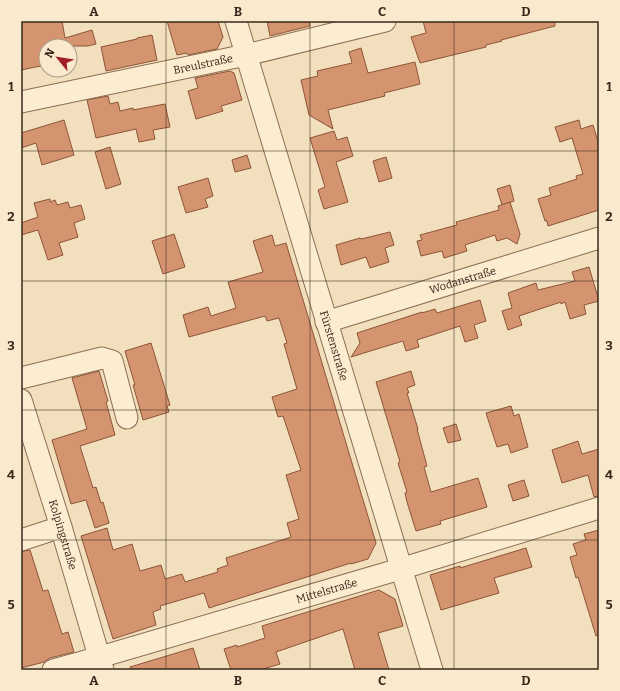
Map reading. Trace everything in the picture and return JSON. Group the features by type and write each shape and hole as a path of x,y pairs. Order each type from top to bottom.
{"street":[{"name":"Fürstenstraße","path":"236,21 400,569 432,670"},
{"name":"Breulstraße","path":"21,102 246,55 385,21"},
{"name":"Wodanstraße","path":"326,322 599,238"},
{"path":"21,378 102,358 112,361 127,418"},
{"name":"Kolpingstraße","path":"21,400 102,664"},
{"name":"Mittelstraße","path":"53,670 102,664 400,569 599,508"},
{"path":"21,540 61,527"}],"building":[{"path":"21,21 62,21 65,38 38,38 38,67 21,70"},
{"path":"167,21 218,21 223,37 217,49 188,55 187,53 177,55"},
{"path":"267,21 309,21 310,26 270,36"},
{"path":"423,21 555,21 555,26 501,40 502,41 486,45 486,47 420,63 411,37 426,33"},
{"path":"92,30 96,44 78,46 78,38 65,38"},
{"path":"152,35 157,60 106,71 101,47"},
{"path":"361,48 368,73 415,62 420,84 384,93 385,96 328,110 333,129 309,115 301,80 318,76 317,71 352,63 349,52"},
{"path":"230,71 234,73 242,100 221,106 223,111 196,119 188,91 198,88 195,78"},
{"path":"108,96 110,104 118,102 120,111 165,104 170,127 153,130 155,139 139,142 136,129 96,138 87,100"},
{"path":"64,120 74,155 42,165 36,143 21,148 21,133"},
{"path":"579,120 581,129 593,125 599,145 599,210 548,226 538,199 551,195 549,188 577,179 576,176 583,174 572,138 560,142 555,127"},
{"path":"334,131 337,140 347,137 353,156 336,162 348,202 324,209 318,190 325,187 310,138"},
{"path":"110,147 121,184 106,189 95,152"},
{"path":"247,155 251,168 235,172 232,160"},
{"path":"386,157 392,178 379,182 373,161"},
{"path":"208,178 213,196 205,199 208,207 186,213 178,187"},
{"path":"510,185 514,201 502,205 497,189"},
{"path":"50,199 50,202 55,200 57,205 68,202 70,208 81,205 85,219 74,223 78,237 59,243 63,255 48,260 38,230 21,235 21,223 38,217 34,203"},
{"path":"510,202 520,234 517,244 507,238 497,241 495,235 465,245 467,251 444,258 442,251 421,256 417,241 422,240 420,235 457,225 456,222 499,210 498,206"},
{"path":"390,232 394,245 385,248 389,262 370,268 366,257 341,265 336,245"},
{"path":"174,234 185,267 163,274 152,241"},
{"path":"272,235 275,246 286,243 376,543 368,559 209,608 204,593 160,606 161,609 153,612 156,625 113,639 81,536 107,528 113,550 132,544 140,571 161,565 165,579 182,574 185,582 218,572 217,569 228,565 226,558 291,537 287,523 299,519 286,475 301,470 283,416 278,417 272,397 297,389 284,344 287,343 279,318 267,321 265,316 189,337 183,315 208,307 211,316 236,308 228,282 263,272 253,241"},
{"path":"589,267 599,301 584,305 586,314 570,319 565,302 561,304 561,302 519,316 522,325 508,330 502,311 512,308 508,293 536,283 538,290 575,281 572,272"},
{"path":"480,300 486,321 474,325 478,338 465,342 460,326 417,340 419,347 406,351 403,341 351,357 360,343 357,333 422,312 435,309 437,313"},
{"path":"151,343 170,405 167,406 169,412 143,420 125,351"},
{"path":"99,371 108,401 106,402 115,435 80,446 93,488 96,487 101,503 103,502 109,523 95,528 86,500 71,504 52,440 87,429 72,378"},
{"path":"411,371 415,385 407,388 409,393 407,393 427,466 424,467 431,492 478,478 487,507 440,521 441,524 416,531 407,502 405,493 407,492 398,463 400,462 376,382"},
{"path":"511,406 514,416 519,414 528,447 511,453 508,444 497,447 486,413"},
{"path":"456,424 461,440 448,443 443,428"},
{"path":"578,441 582,454 599,449 599,496 594,497 588,475 562,483 552,450"},
{"path":"524,480 529,496 513,501 508,485"},
{"path":"599,530 599,635 596,636 578,577 576,578 570,557 577,555 573,544 586,540 584,534"},
{"path":"526,548 532,567 494,578 499,593 441,610 430,575 460,566 460,568"},
{"path":"30,550 43,591 48,590 62,634 68,632 74,652 21,668 21,552"},
{"path":"379,590 395,599 403,626 378,633 389,670 355,670 343,629 276,652 280,664 260,670 231,670 224,649 237,645 237,647 265,638 262,626"},
{"path":"193,648 200,670 131,670 130,667"}]}
